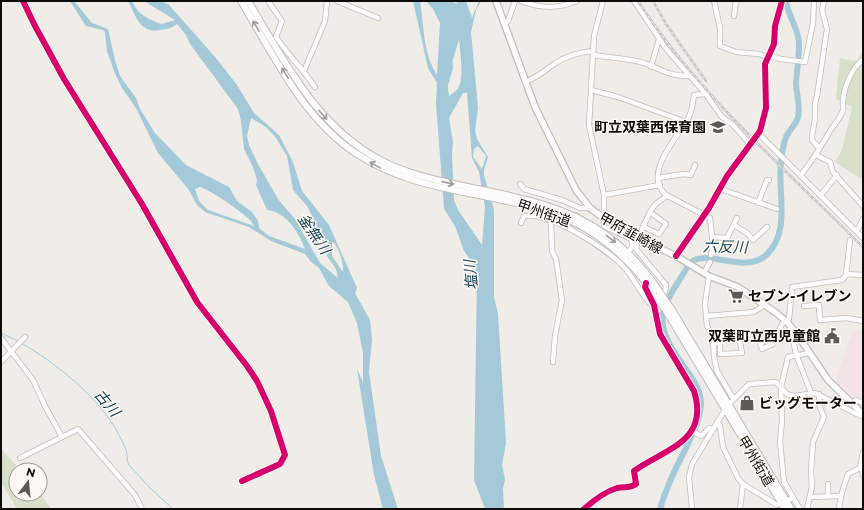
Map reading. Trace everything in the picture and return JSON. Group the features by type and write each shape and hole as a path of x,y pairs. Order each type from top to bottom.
{"highway":[{"name":"甲州街道","path":"241,1 277,49 301,98 317,119 337,139 375,165 410,180 447,190 512,199 555,207 609,237 660,294 782,506 791,509"},
{"name":"甲州街道","path":"248,1 306,94 323,115 341,133 378,160 410,173 512,199"},
{"name":"甲州街道","path":"626,255 646,283 660,294"}],"main road":[{"name":"甲府韮崎線","path":"496,1 525,82 576,190 590,208 604,219 638,238 676,256 707,274 738,286 764,305 788,324 828,380 863,415"}],"street":[{"path":"23,1 64,79 142,204 197,302 247,366 271,411 284,459 280,464 242,481"},
{"path":"268,1 282,21 276,37 277,49 290,58 304,71 315,87"},
{"path":"304,71 325,21 327,1"},
{"path":"337,1 378,18"},
{"path":"505,24 508,21 515,1"},
{"path":"521,1 550,8 565,6 577,1"},
{"path":"603,1 594,36 590,131 604,195 604,226 631,240 633,246 626,255"},
{"path":"634,1 659,39 688,76 705,94 722,117 778,152 863,238"},
{"path":"714,1 720,28 720,46 736,52 759,54 795,62 806,62 813,23 814,1"},
{"path":"734,16 736,1"},
{"path":"676,256 721,189 727,176 754,138 766,108 764,72 768,56 774,44 775,26 782,1"},
{"path":"819,148 812,140 812,128 815,116 814,104 817,96 826,44 827,29 822,10 824,1"},
{"path":"651,67 659,39"},
{"path":"525,82 539,76 553,64 578,53 593,53 629,59 676,76 688,76"},
{"path":"801,175 816,156 819,148 837,121 843,109 842,101 850,76 863,60"},
{"path":"591,90 618,97 686,122"},
{"path":"705,94 694,95 690,115 662,161 658,170 658,178 663,193 710,218 713,246 711,255"},
{"path":"816,156 830,162 837,175 863,206"},
{"path":"658,178 683,174 690,175 695,165"},
{"path":"821,195 837,175"},
{"path":"758,203 767,180 770,180"},
{"path":"520,184 524,189 552,196 579,210 590,208"},
{"path":"604,195 660,185"},
{"path":"721,189 777,209"},
{"path":"660,294 666,285 636,249 638,238 654,205 667,196"},
{"path":"644,227 659,234 666,224 650,212"},
{"path":"521,223 524,216 530,215 571,228 624,267 656,307"},
{"path":"712,237 727,238 737,218"},
{"path":"856,231 863,219"},
{"path":"551,221 552,251 556,259 562,300 555,336 553,362"},
{"path":"734,225 747,233 753,240 767,227"},
{"path":"856,231 863,233"},
{"path":"811,393 796,354 788,324 792,287 842,280 846,275 850,240"},
{"path":"710,262 707,274 705,304 707,326 713,337 715,365 732,398"},
{"path":"846,275 863,275"},
{"path":"584,509 594,500 611,490 622,487 632,487 636,484 634,471 682,443 691,430 697,412 696,396 660,334 656,307 645,287 646,283"},
{"path":"706,316 754,312 764,305"},
{"path":"804,306 819,305 820,320 847,318 863,321"},
{"path":"760,343 762,350 773,344 782,324 788,324"},
{"path":"739,337 742,353 720,354 720,343 720,338 739,337"},
{"path":"1,338 33,380 62,437"},
{"path":"1,362 18,343 25,338"},
{"path":"713,343 720,343"},
{"path":"800,509 784,482 780,442 782,421 781,387 788,357 796,354 809,353"},
{"path":"692,509 690,481 691,469 698,452 732,398 752,383 776,382 784,392 790,395 811,393 819,394 863,415"},
{"path":"728,390 738,393"},
{"path":"807,509 812,487 811,471 813,442 824,417 819,405 819,394"},
{"path":"851,404 856,400 863,403"},
{"path":"717,422 720,426 725,452 738,478 743,484 782,506 793,498"},
{"path":"20,458 78,428 135,495 142,509"},
{"path":"691,430 700,435 709,428 713,429"},
{"path":"863,452 860,468 862,468 863,475"},
{"path":"839,509 840,496 848,474 860,468"},
{"path":"740,509 743,484"},
{"path":"828,484 828,496"},
{"path":"810,497 840,496"}],"shaded area":[{"path":"854,329 863,331 863,399 846,392 834,381"}],"green space":[{"path":"863,52 863,180 835,162 842,150 852,107 836,99 840,58 856,61"},
{"path":"1,449 13,462 8,462 8,494 1,482"},
{"path":"13,502 46,502 51,509 17,509"}],"water":[{"path":"70,1 74,1 92,23 108,29 120,76 136,98 140,109 155,133 186,165 229,187 237,201 252,212 258,221 259,228 269,236 305,249 296,230 291,224 281,215 267,210 256,185 257,180 253,167 244,149 238,109 190,44 186,35 177,24 165,29 153,31 143,27 136,18 128,1 132,1 137,10 144,16 162,24 175,20 144,1 161,1 169,5 216,58 237,85 254,113 279,135 293,162 302,191 329,225 357,288 355,293 370,320 372,340 369,372 381,456 398,509 383,509 374,475 357,369 363,382 363,353 357,323 348,302 329,286 319,268 311,262 305,254 271,241 249,227 205,212 197,205 189,190 158,153 136,108 122,88 107,51 105,32 103,30 86,26","holes":["251,118 266,127 276,138 287,156 293,190 307,206 316,224 327,256 336,269 338,278 320,263 295,219 278,199 258,164 249,145 247,136","200,187 221,198 252,222 254,226 208,210 199,201 195,189","332,242 337,247 343,265 343,272 332,256"]},
{"path":"413,1 420,1 429,58 437,75 440,23 433,9 426,1 450,1 457,4 456,1 466,1 472,18 479,1 481,1 476,10 471,32 478,108 475,130 477,139 488,157 484,175 494,210 494,297 498,314 506,443 502,465 505,479 503,489 504,509 485,509 474,480 477,273 472,262 464,251 455,226 444,209 436,103 437,83 428,68","holes":["459,39 461,80 457,90 449,96 446,75 452,63","463,93 467,93 472,158 479,172 485,207 482,245 458,210 454,200 452,154 453,142 449,118","478,146 486,156 482,169 473,157 474,149"]}],"waterway":[{"name":"六反川","path":"660,509 671,479 695,428 701,404 700,395 695,382 675,354 667,339 663,327 665,306 690,263 697,259 706,258 746,263 756,261 765,256 773,247 781,224 782,212 780,173 782,152 786,137 797,120 799,113 796,83 799,38 786,1"},
{"name":"塩川","path":"444,88 450,68 449,58"},
{"name":"古川","path":"1,333 18,341"},
{"name":"古川","path":"21,343 48,360 75,381 99,406 109,418 121,438 126,450 129,465 150,488 173,509"}],"tunnel":[{"path":"572,226 578,213"}],"railway":[{"path":"638,1 662,35 715,99 744,130 863,247"},
{"path":"653,1 666,24 706,81"}],"cycle path":[{"path":"23,1 64,79 142,204 197,302 247,366 257,381 271,411 285,455 280,464 242,481"},
{"path":"676,256 709,208 727,176 760,131 766,108 765,64 774,44 775,26 782,1"},
{"path":"584,509 603,494 617,488 634,486 636,484 634,471 681,442 690,433 696,422 697,408 694,391 660,334 654,305 645,287 646,283"}],"place":[{"name":"町立双葉西保育園","path":"718,127"},
{"name":"セブン-イレブン","path":"736,296"},
{"name":"双葉町立西児童館","path":"832,336"},
{"name":"ビッグモーター","path":"747,403"}],"water label":[{"name":"釜無川","path":"314,234"}]}
